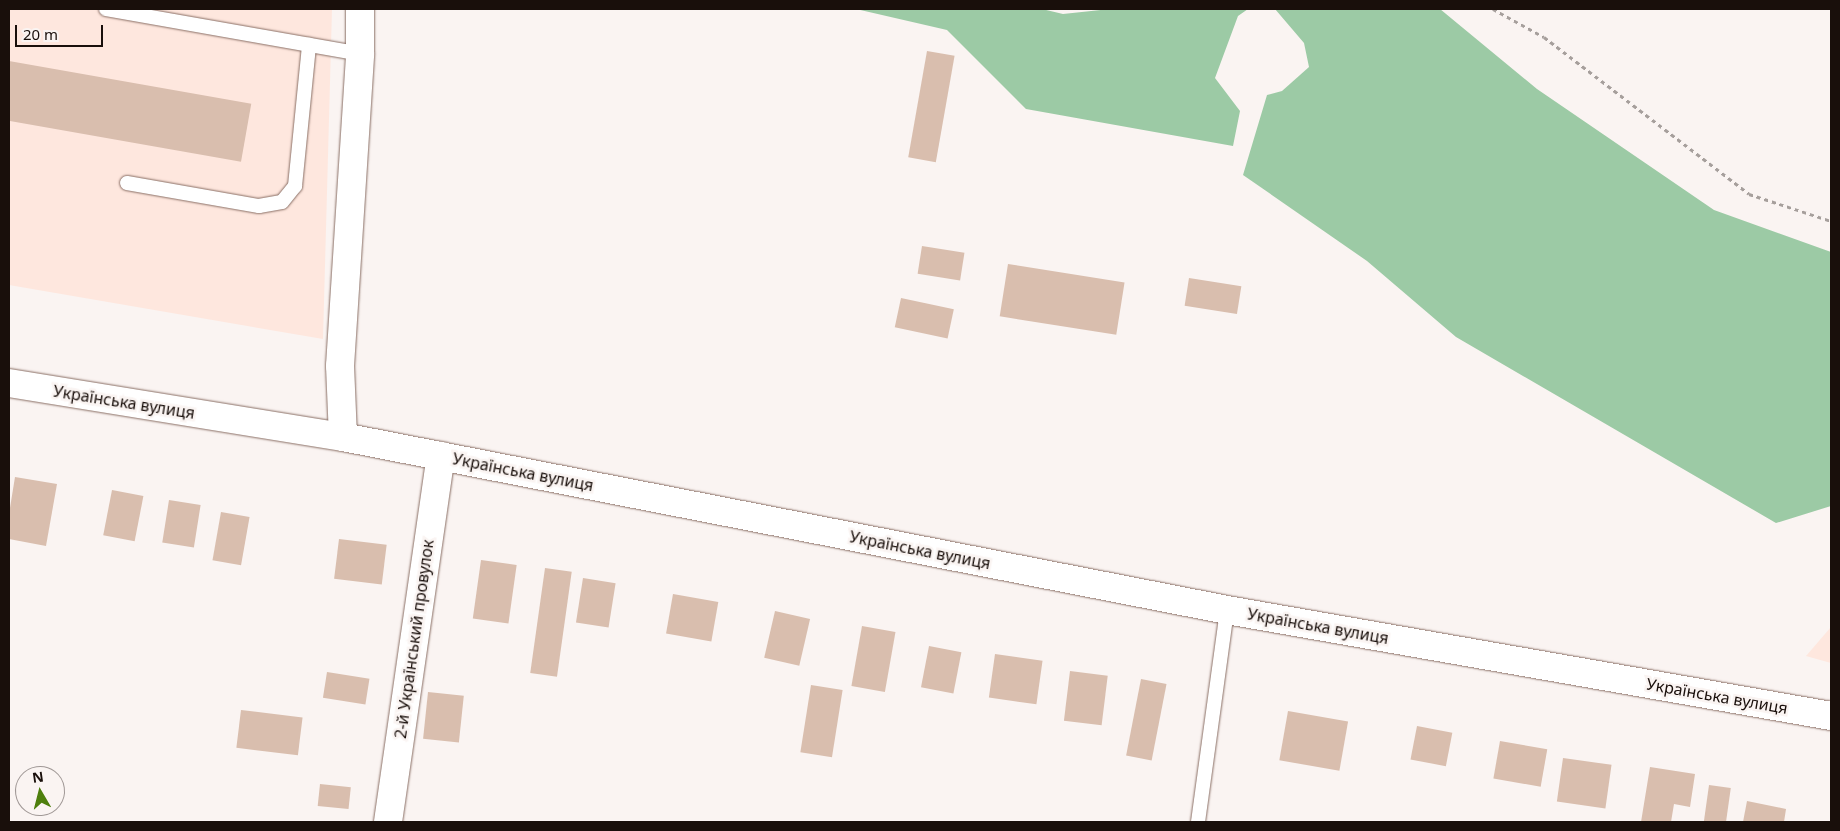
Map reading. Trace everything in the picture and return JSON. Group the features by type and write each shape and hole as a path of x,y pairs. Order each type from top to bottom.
{"street":[{"path":"343,437 340,366 360,54 360,9"},
{"name":"Українська вулиця","path":"9,383 343,437 1227,610 1831,716"},
{"name":"2-й Український провулок","path":"388,822 441,456"}],"lane":[{"path":"106,9 360,54"},
{"path":"127,183 259,206 282,202 295,186 309,45"},
{"path":"1198,822 1227,610"}],"path":[{"path":"1493,9 1544,37 1749,194 1831,221"}],"shaded area":[{"path":"9,9 332,9 323,339 9,285"},
{"path":"1831,627 1831,663 1806,656"}],"green space":[{"path":"856,9 1042,9 1063,14 1110,9 1248,9 1238,16 1215,78 1240,111 1233,146 1026,109 947,30"},
{"path":"1275,9 1440,9 1537,89 1714,210 1831,252 1831,506 1776,523 1456,337 1367,261 1243,175 1267,95 1282,91 1309,67 1304,43"}],"building":[{"path":"927,51 955,56 936,162 908,157"},
{"path":"9,61 251,104 241,162 9,121"},
{"path":"922,246 964,253 960,280 918,274"},
{"path":"1008,264 1125,282 1116,335 1000,316"},
{"path":"1189,278 1241,286 1237,314 1185,306"},
{"path":"901,298 954,309 948,339 895,327"},
{"path":"15,477 57,484 46,546 9,539 9,514"},
{"path":"112,490 143,496 135,541 103,535"},
{"path":"169,500 201,505 194,547 162,542"},
{"path":"221,512 250,517 241,565 212,560"},
{"path":"339,539 387,545 382,585 334,579"},
{"path":"481,560 517,565 508,623 473,618"},
{"path":"545,568 572,572 557,677 530,673"},
{"path":"583,578 616,583 609,628 576,622"},
{"path":"673,594 718,602 711,641 666,633"},
{"path":"775,611 810,619 799,666 764,658"},
{"path":"862,626 895,632 885,692 851,686"},
{"path":"929,646 961,652 953,694 921,687"},
{"path":"995,654 1043,661 1036,704 989,698"},
{"path":"1070,671 1108,676 1102,725 1064,721"},
{"path":"327,672 369,679 365,704 323,698"},
{"path":"1141,679 1167,684 1152,761 1126,756"},
{"path":"811,685 843,690 832,757 800,752"},
{"path":"428,692 464,696 459,743 423,739"},
{"path":"241,710 303,718 298,755 236,748"},
{"path":"1288,711 1348,722 1339,771 1279,760"},
{"path":"1417,726 1452,733 1446,766 1411,759"},
{"path":"1500,741 1547,749 1541,787 1493,778"},
{"path":"1563,758 1612,765 1605,808 1557,802"},
{"path":"1650,767 1695,774 1690,807 1674,804 1671,822 1641,822"},
{"path":"320,784 351,787 349,809 318,806"},
{"path":"1709,785 1731,788 1726,822 1704,822"},
{"path":"1747,801 1786,809 1784,822 1743,822"}]}
